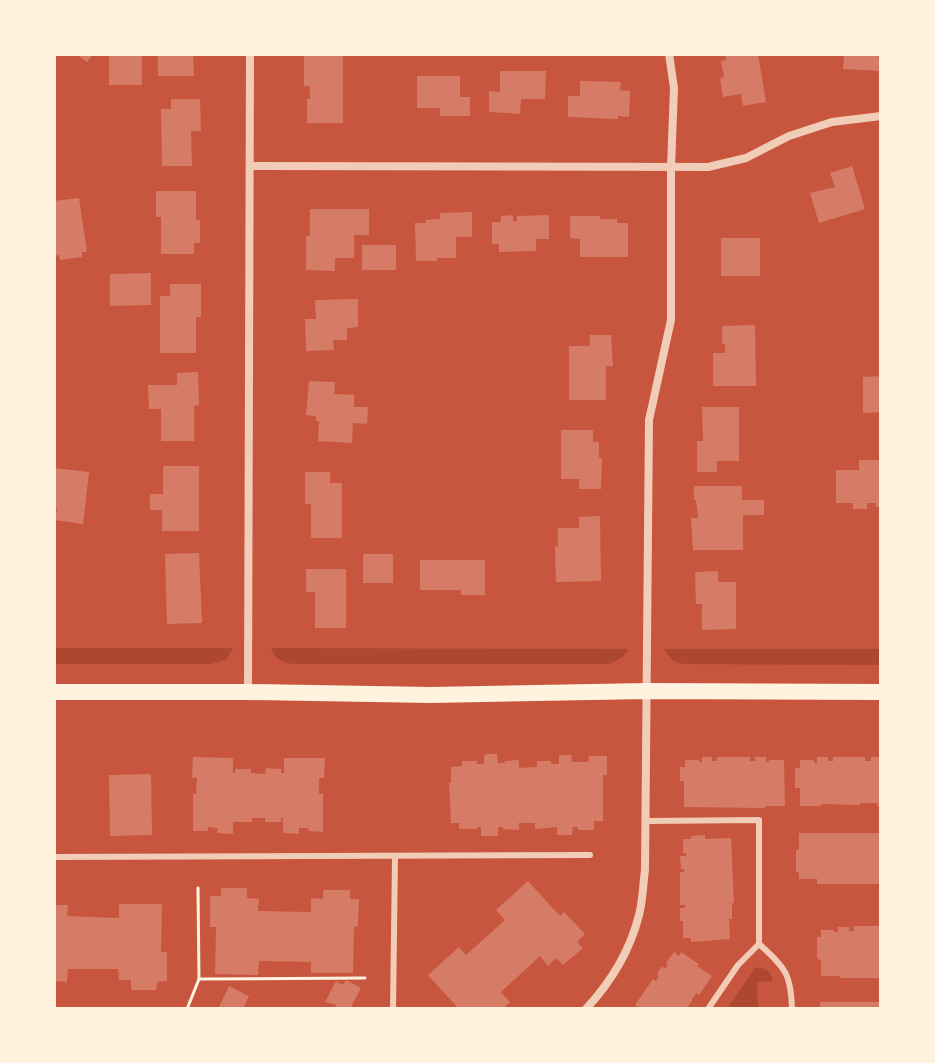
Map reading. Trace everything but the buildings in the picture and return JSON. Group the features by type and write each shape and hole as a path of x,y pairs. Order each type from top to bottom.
{"main road":[{"path":"54,692 431,695 647,691 881,692"}],"street":[{"path":"248,692 250,54"},
{"path":"586,1009 603,991 626,953 640,913 645,870 649,420 671,320 674,88 669,54"},
{"path":"250,166 708,167 746,158 789,136 832,122 881,116"}],"lane":[{"path":"646,821 759,820 759,944 738,965 708,1009"},
{"path":"54,857 590,855"},
{"path":"393,1009 395,856"},
{"path":"759,944 784,966 791,987 792,1009"}],"path":[{"path":"187,1009 199,979 198,888"},
{"path":"199,979 365,978"}],"shaded area":[{"path":"54,648 233,648 226,660 211,664 54,664"},
{"path":"271,648 628,649 624,656 610,664 297,664 281,661"},
{"path":"664,649 881,649 881,665 683,664 673,661"},
{"path":"755,968 766,970 773,979 757,982 758,1009 727,1009"}]}
